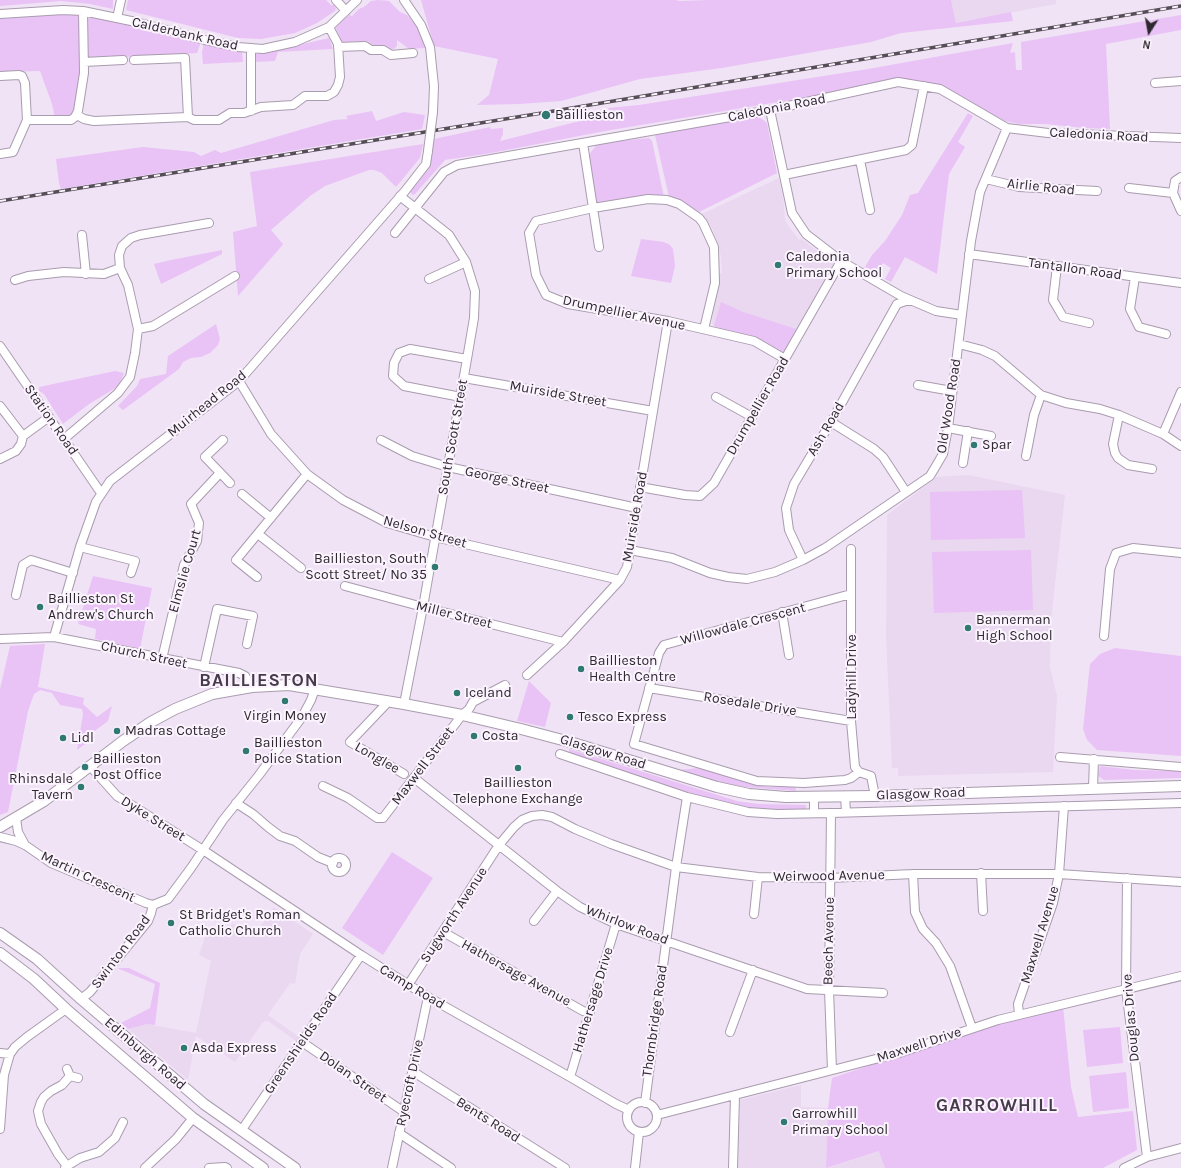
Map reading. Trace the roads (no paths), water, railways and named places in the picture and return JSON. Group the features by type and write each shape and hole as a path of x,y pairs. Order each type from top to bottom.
{"main road":[{"name":"Glasgow Road","path":"0,827 56,792 123,741 151,722 175,709 212,694 252,688 289,685 389,701 462,715 558,738 731,791 765,796 875,796 1181,786"},
{"name":"Edinburgh Road","path":"0,934 37,959 204,1104 295,1168"},
{"name":"Edinburgh Road","path":"0,953 34,979 66,1009 193,1118 263,1168"},
{"path":"66,1009 82,999"},
{"path":"193,1118 204,1104"},
{"path":"249,1158 260,1144"}],"street":[{"path":"117,18 121,0"},
{"path":"336,0 346,11"},
{"name":"Calderbank Road","path":"0,14 63,10 83,11 136,22 205,40 262,49 295,42 329,27 357,0"},
{"name":"Muirhead Road","path":"54,637 80,547 96,502 110,481 239,381 426,164 434,86 430,47 421,25 404,0"},
{"path":"27,120 70,120 75,117 78,111 84,73 83,11"},
{"path":"76,115 84,119 94,121 188,117 194,120 219,120 230,113 244,113 261,108 293,105 305,96 327,96 334,92 340,77 338,44 329,27"},
{"path":"338,47 365,46 372,50 383,50 391,55 413,53"},
{"path":"250,48 251,112"},
{"path":"134,60 185,58 188,117"},
{"path":"84,62 123,60"},
{"path":"0,76 22,76 25,83 27,120 13,152 0,154"},
{"path":"1155,83 1181,81"},
{"name":"Caledonia Road","path":"396,233 444,172 457,165 770,110 898,82 940,89 1007,128 1048,133 1181,138"},
{"path":"784,176 906,150 912,145 924,86"},
{"path":"770,110 792,213 806,234 841,260 894,292 936,311 962,315"},
{"name":"Old Wood Road","path":"630,550 672,558 710,573 728,577 747,578 775,572 803,560 825,548 930,476 943,454 948,428 969,254 980,192 1007,128"},
{"path":"583,143 599,247"},
{"path":"860,160 870,210"},
{"path":"1181,177 1175,181 1173,193 1181,211"},
{"name":"Airlie Road","path":"986,179 1019,187 1097,191"},
{"path":"1129,188 1173,193"},
{"name":"South Scott Street","path":"400,196 449,235 466,262 474,291 474,318 461,397 404,704"},
{"name":"Drumpellier Avenue","path":"704,329 715,283 714,247 703,223 679,204 667,200 648,199 593,208 536,222 529,233 536,275 546,295 568,304 668,321 754,342 785,359"},
{"path":"64,438 118,393 130,377 138,329 128,285 120,268 119,255 122,246 131,238 140,235 209,223"},
{"path":"82,235 86,274"},
{"name":"Tantallon Road","path":"969,254 1181,283"},
{"name":"Drumpellier Road","path":"640,487 685,495 700,496 714,483 841,260"},
{"path":"429,279 466,262"},
{"path":"1057,266 1053,300 1063,317 1090,323"},
{"path":"15,280 28,276 64,272 104,274 120,268"},
{"path":"138,329 153,326 235,276"},
{"path":"1135,277 1130,309 1139,327 1166,334"},
{"path":"894,292 897,304 910,300"},
{"name":"Ash Road","path":"803,560 789,530 786,508 794,484 831,422 897,304"},
{"name":"Muirside Road","path":"526,675 563,642 620,580 627,567 668,321"},
{"path":"959,344 982,350 995,356 1041,395 1066,403 1100,409 1119,415 1163,434 1181,446"},
{"name":"Station Road","path":"0,347 101,493"},
{"path":"461,397 404,386 393,376 394,362 399,353 410,349 467,359"},
{"name":"Muirside Street","path":"464,378 653,410"},
{"name":"Nelson Street","path":"239,381 270,434 307,474 342,500 387,523 435,537 620,580"},
{"path":"918,385 952,392"},
{"path":"1163,434 1181,392"},
{"path":"1029,452 1034,415 1041,395"},
{"path":"716,397 752,417"},
{"path":"0,406 23,436"},
{"path":"1119,415 1113,444 1115,453 1118,458 1126,464 1147,471"},
{"path":"0,459 16,451 21,444 23,436 49,417"},
{"path":"831,422 874,449 883,457 906,492"},
{"path":"948,428 992,436"},
{"path":"963,464 968,431"},
{"path":"223,440 205,457 230,483"},
{"name":"George Street","path":"381,440 412,456 448,467 637,508"},
{"name":"Elmslie Court","path":"162,659 184,565 197,541 199,523 191,504 220,473"},
{"path":"257,577 236,560 307,474"},
{"path":"242,494 271,518"},
{"path":"258,534 301,568"},
{"path":"80,547 135,561 131,573"},
{"name":"Ladyhill Drive","path":"851,548 851,721 855,767 859,772"},
{"path":"1104,636 1110,569 1116,553 1133,548 1181,553"},
{"path":"16,595 23,565 31,560 73,573"},
{"name":"Miller Street","path":"345,586 563,642"},
{"name":"Willowdale Crescent","path":"852,594 664,645 659,653 634,744 757,781 804,783 845,780 851,778 859,772"},
{"path":"204,667 218,609 253,616 247,644"},
{"path":"782,612 789,655"},
{"name":"Church Street","path":"0,639 54,637 239,673 245,676 252,688"},
{"name":"Maxwell Street","path":"323,786 348,798 376,818 384,818 473,702 505,685"},
{"name":"Rosedale Drive","path":"649,688 851,721"},
{"name":"Swinton Road","path":"82,999 90,992 148,921 152,913 153,905 168,899 236,803 302,717 315,689"},
{"name":"Longlee","path":"389,701 350,742 404,774"},
{"name":"Glasgow Road","path":"560,754 687,797 748,812 778,814 831,813 1181,803"},
{"path":"1060,756 1181,767"},
{"path":"1093,788 1094,759"},
{"name":"Dyke Street","path":"90,766 117,796 204,850"},
{"path":"859,772 871,776 875,796"},
{"name":"Whirlow Road","path":"414,778 557,891 580,907 616,924 807,989 883,993"},
{"path":"814,796 814,813"},
{"path":"845,796 846,812"},
{"name":"Thornbridge Road","path":"645,1103 676,867 687,797"},
{"path":"236,803 253,814 280,836 295,841 318,857 333,863"},
{"name":"Maxwell Avenue","path":"1019,1014 1018,1004 1053,903 1059,874 1064,806"},
{"name":"Beech Avenue","path":"831,813 829,990 832,1070"},
{"name":"Weirwood Avenue","path":"499,845 522,820 532,816 547,816 611,844 676,867 758,877 830,878 913,874 981,873 1059,874 1181,882"},
{"name":"Martin Crescent","path":"16,818 18,832 25,845"},
{"name":"Martin Crescent","path":"0,837 25,845 51,863 153,905"},
{"name":"Sugworth Avenue","path":"408,985 499,845"},
{"name":"Camp Road","path":"204,850 408,985 629,1110"},
{"path":"981,873 983,911"},
{"path":"913,874 915,912 923,929 936,943 950,966 972,1028"},
{"path":"754,914 758,877"},
{"name":"Douglas Drive","path":"1126,878 1126,989 1147,1157"},
{"path":"534,921 557,891"},
{"name":"Hathersage Drive","path":"570,1077 616,924"},
{"name":"Hathersage Avenue","path":"443,932 583,1011 590,1013"},
{"name":"Greenshields Road","path":"241,1131 361,955"},
{"path":"730,1032 753,970"},
{"name":"Maxwell Drive","path":"657,1115 900,1053 972,1028 1019,1014 1181,976"},
{"name":"Ryecroft Drive","path":"392,1168 428,997"},
{"path":"0,1129 3,1082 10,1054 15,1046 66,1009"},
{"name":"Dolan Street","path":"302,1042 404,1112"},
{"path":"0,1053 10,1054"},
{"name":"Bents Road","path":"412,1071 565,1168"},
{"path":"72,1074 62,1085 51,1090 44,1097 38,1111 41,1124 66,1167 80,1158 99,1152 115,1138 123,1122"},
{"path":"733,1168 735,1096"},
{"path":"645,1103 653,1107 657,1115 655,1124 649,1130 640,1132 629,1123 629,1110 636,1104 645,1103"},
{"path":"145,1168 176,1139 193,1118"},
{"path":"636,1168 640,1132"},
{"path":"399,1133 451,1168"},
{"path":"1124,1168 1147,1157 1181,1148"},
{"path":"209,1168 225,1166 227,1168"}],"railway":[{"path":"0,201 542,113 1181,6"}],"place":[{"name":"Baillieston","path":"546,115"},
{"name":"Caledonia Primary School","path":"778,265"},
{"name":"Spar","path":"974,445"},
{"name":"Baillieston, South Scott Street/ No 35","path":"435,567"},
{"name":"Baillieston St Andrew's Church","path":"40,607"},
{"name":"Bannerman High School","path":"968,628"},
{"name":"Baillieston Health Centre","path":"581,669"},
{"name":"Iceland","path":"457,693"},
{"name":"Virgin Money","path":"285,701"},
{"name":"Tesco Express","path":"570,717"},
{"name":"Madras Cottage","path":"117,731"},
{"name":"Costa","path":"474,736"},
{"name":"Lidl","path":"63,738"},
{"name":"Baillieston Police Station","path":"246,751"},
{"name":"Baillieston Post Office","path":"85,767"},
{"name":"Baillieston Telephone Exchange","path":"518,768"},
{"name":"Rhinsdale Tavern","path":"81,787"},
{"name":"St Bridget's Roman Catholic Church","path":"171,923"},
{"name":"Asda Express","path":"184,1048"},
{"name":"Garrowhill Primary School","path":"784,1122"}],"district":[{"name":"BAILLIESTON","path":"259,681"},
{"name":"GARROWHILL","path":"997,1106"}]}
